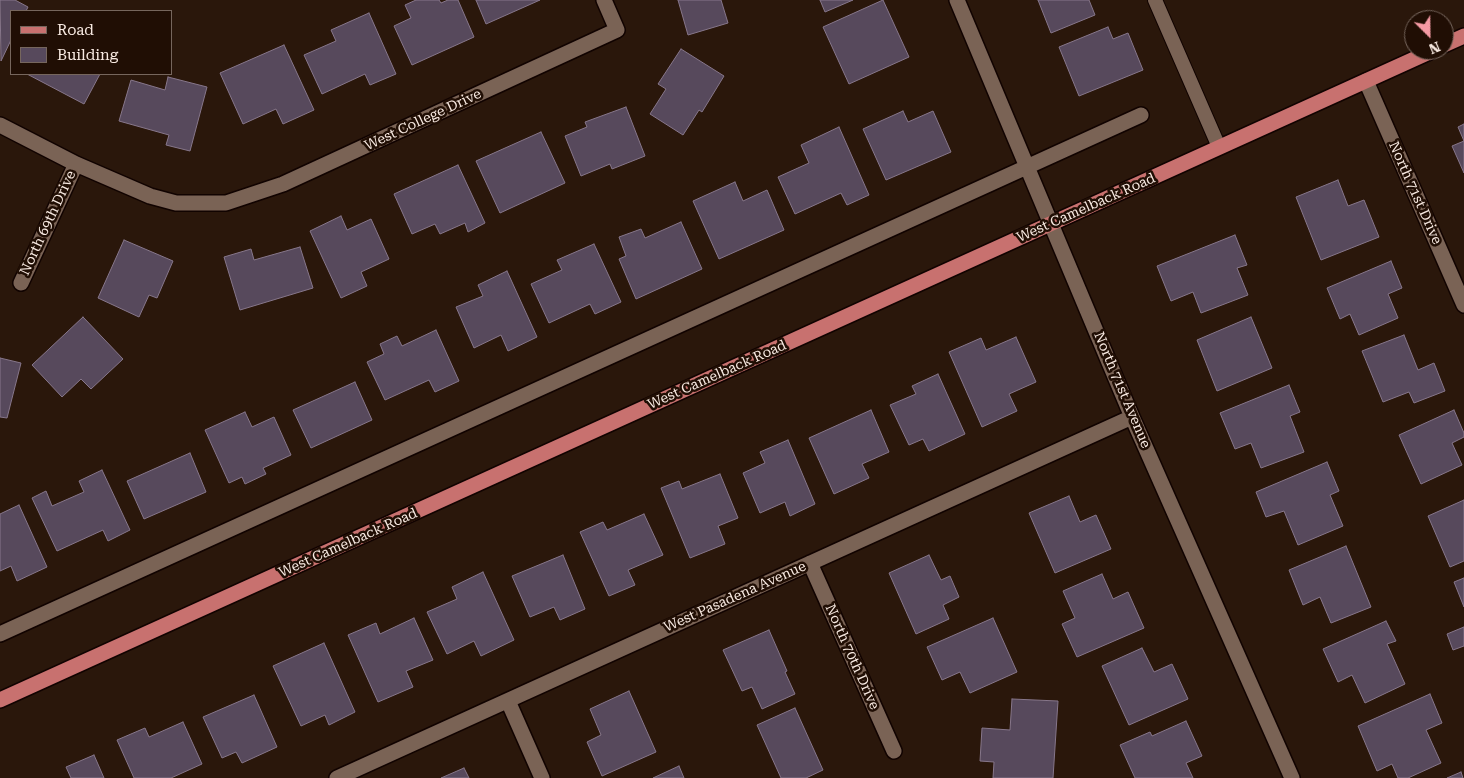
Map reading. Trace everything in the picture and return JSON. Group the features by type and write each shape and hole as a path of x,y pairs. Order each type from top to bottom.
{"main road":[{"name":"West Camelback Road","path":"0,700 1412,60"}],"street":[{"name":"West College Drive","path":"226,203 283,184 617,30 604,0"},
{"name":"North 71st Avenue","path":"957,0 1132,417 1292,778"},
{"name":"North 71st Drive","path":"1366,81 1459,276 1464,305"},
{"path":"0,634 1142,115"},
{"name":"North 69th Drive","path":"0,125 76,164 150,196 176,203 226,203"},
{"name":"North 69th Drive","path":"21,283 76,164"},
{"name":"West Pasadena Avenue","path":"337,778 1132,417"},
{"name":"North 70th Drive","path":"810,563 894,751"},
{"path":"508,700 542,778"}],"lane":[{"path":"1155,0 1218,148"}],"building":[{"path":"0,0 15,0 28,7 26,10 10,10 10,42 1,61"},
{"path":"416,0 439,0 441,3 448,0 458,0 474,37 412,65 394,26 411,18 405,5"},
{"path":"476,0 540,0 486,24"},
{"path":"678,0 721,0 728,23 688,35"},
{"path":"820,0 853,0 825,12"},
{"path":"883,0 909,57 849,84 823,27"},
{"path":"1038,0 1089,0 1095,15 1051,33"},
{"path":"369,13 396,74 370,85 365,74 322,94 304,55 336,41 331,30"},
{"path":"1108,27 1113,39 1128,33 1143,70 1079,96 1059,47"},
{"path":"284,45 314,110 283,124 276,109 243,124 220,73"},
{"path":"681,49 724,76 702,112 699,110 683,135 650,114 666,89 658,84"},
{"path":"29,75 99,75 84,104"},
{"path":"168,77 207,87 190,151 166,145 169,135 119,121 131,80 165,90"},
{"path":"626,107 645,156 612,169 610,164 581,176 565,136 587,127 585,122"},
{"path":"903,111 908,122 933,111 951,152 886,180 863,129"},
{"path":"1464,124 1464,141 1458,127"},
{"path":"839,127 869,195 847,205 841,193 795,214 778,177 809,163 801,145"},
{"path":"541,132 565,183 500,213 476,161"},
{"path":"1464,141 1464,173 1452,146"},
{"path":"458,165 485,223 468,232 465,223 440,234 435,224 412,234 394,194"},
{"path":"1338,180 1348,206 1364,200 1379,237 1321,260 1296,197"},
{"path":"735,182 743,201 767,190 784,230 719,259 693,201"},
{"path":"341,216 347,230 371,219 389,259 361,272 367,286 341,298 310,231"},
{"path":"681,222 702,269 636,299 619,259 626,256 619,237 641,229 645,238"},
{"path":"1235,235 1247,265 1237,268 1248,295 1201,313 1193,292 1171,301 1157,266"},
{"path":"124,240 173,261 157,298 149,295 139,317 98,298"},
{"path":"594,244 621,302 595,314 590,304 549,323 531,284 562,270 557,260"},
{"path":"300,247 313,288 240,310 224,257 251,249 254,260"},
{"path":"1391,261 1402,288 1388,294 1398,318 1359,335 1350,314 1340,319 1327,288"},
{"path":"507,271 537,337 508,351 501,335 474,348 456,307 483,296 478,285"},
{"path":"83,317 123,359 91,389 81,379 62,397 32,365"},
{"path":"1251,317 1272,368 1217,391 1197,340"},
{"path":"436,330 459,381 435,392 429,380 385,400 367,362 384,354 380,344 397,336 402,346"},
{"path":"1404,335 1418,370 1434,363 1445,391 1414,403 1409,392 1383,402 1362,351"},
{"path":"1016,337 1036,382 1009,394 1017,411 982,427 949,352 981,338 986,350"},
{"path":"0,358 21,363 7,418 0,417"},
{"path":"938,374 965,434 929,451 923,439 909,445 890,405 916,394 912,386"},
{"path":"355,382 372,420 311,448 293,410"},
{"path":"1289,385 1300,412 1290,416 1304,452 1261,468 1251,443 1235,449 1220,413"},
{"path":"871,410 889,452 862,464 869,478 834,494 809,438"},
{"path":"1454,410 1464,437 1452,443 1462,465 1421,484 1399,435"},
{"path":"245,412 252,427 274,417 291,455 263,468 266,474 245,484 242,477 229,483 205,430"},
{"path":"788,440 815,504 790,516 785,502 760,513 743,473 765,463 760,452"},
{"path":"190,453 206,492 144,519 127,481"},
{"path":"1327,462 1339,491 1330,495 1343,526 1298,545 1284,511 1266,517 1256,492"},
{"path":"102,470 130,530 108,541 103,530 57,551 32,498 46,491 52,506 84,492 79,481"},
{"path":"720,474 738,518 718,526 725,544 690,558 661,488 679,481 682,489"},
{"path":"1069,496 1080,522 1096,515 1111,549 1055,573 1029,513"},
{"path":"1464,500 1464,561 1450,567 1428,516"},
{"path":"19,505 47,567 17,581 11,566 0,571 0,514"},
{"path":"644,514 663,555 628,570 635,585 609,596 580,532 603,522 607,530"},
{"path":"1346,546 1371,607 1331,623 1320,597 1303,605 1289,570"},
{"path":"563,555 585,609 560,620 554,607 530,617 512,576"},
{"path":"929,555 941,580 950,576 959,597 943,605 949,619 916,634 889,573"},
{"path":"483,572 514,640 481,656 474,641 447,654 427,612 457,599 452,587"},
{"path":"1102,574 1113,599 1128,592 1144,628 1077,657 1062,624 1075,618 1063,591"},
{"path":"1464,578 1464,607 1454,582"},
{"path":"414,618 433,660 406,671 413,687 378,702 348,635 376,623 380,634"},
{"path":"993,618 1017,672 970,693 960,672 942,680 927,647"},
{"path":"1386,621 1396,641 1387,644 1405,684 1365,703 1352,675 1338,682 1323,649"},
{"path":"1464,627 1464,646 1453,650 1447,634"},
{"path":"769,630 795,694 762,709 752,687 742,691 723,650"},
{"path":"324,643 355,712 329,725 325,715 301,726 273,666"},
{"path":"1142,648 1154,672 1172,664 1188,699 1129,725 1102,666"},
{"path":"629,691 656,752 602,776 587,742 601,735 590,709"},
{"path":"1430,694 1442,723 1426,730 1441,763 1408,778 1398,778 1392,764 1377,771 1358,726"},
{"path":"254,695 277,747 242,763 236,752 222,758 203,717"},
{"path":"1012,699 1058,701 1053,778 993,778 994,762 980,761 982,728 1010,730"},
{"path":"795,708 823,770 806,778 781,778 757,725"},
{"path":"1186,721 1202,756 1186,763 1193,778 1135,778 1120,745 1150,732 1152,736"},
{"path":"183,722 202,764 171,778 134,778 117,740 145,728 149,737"},
{"path":"94,755 104,778 71,778 66,767"},
{"path":"679,766 684,778 653,778"},
{"path":"464,768 469,778 441,778"},
{"path":"1461,772 1463,778 1447,778"}]}
